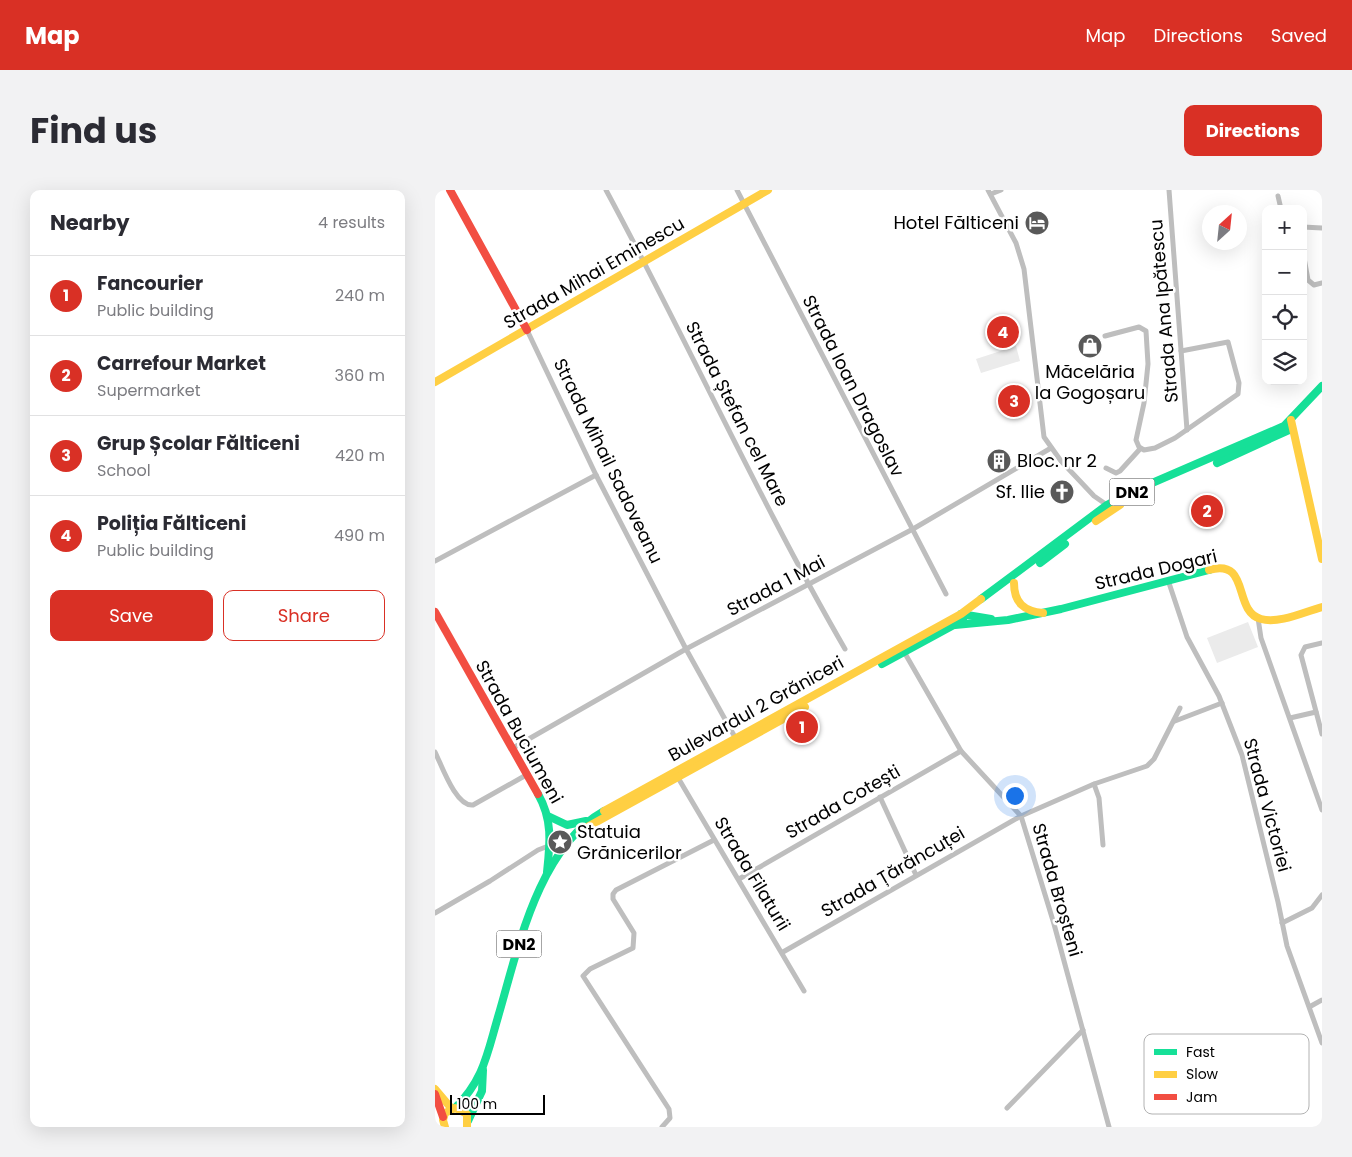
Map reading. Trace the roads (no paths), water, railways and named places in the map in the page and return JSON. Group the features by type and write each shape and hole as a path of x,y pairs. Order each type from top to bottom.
{"main road":[{"name":"Strada Mihail Sadoveanu","path":"450,190 527,330"},
{"name":"Strada Mihai Eminescu","path":"435,382 768,190"},
{"name":"DN2","path":"1292,423 1322,386"},
{"name":"DN2","path":"953,622 961,614 1109,507 1276,437 1322,394"},
{"path":"1292,423 1322,560"},
{"name":"DN2","path":"953,622 970,615 1014,583 1109,507"},
{"name":"Strada Dogari","path":"953,622 998,620 1043,613 1168,580 1226,567 1233,572 1250,612 1258,618"},
{"path":"1014,583 1013,593 1018,604 1027,610 1043,613"},
{"path":"1258,618 1268,619 1322,607"},
{"name":"Strada Buciumeni","path":"435,612 528,774 548,816 551,845 547,874"},
{"name":"Strada Dogari","path":"961,614 998,620"},
{"name":"Bulevardul 2 Grăniceri","path":"580,831 585,821 737,742 902,648 953,622"},
{"name":"Bulevardul 2 Grăniceri","path":"453,1108 471,1092 483,1070 521,937 533,902 547,874 565,847 580,831 676,774"},
{"path":"548,816 567,825 585,821"},
{"name":"Bulevardul 2 Grăniceri","path":"468,1124 482,1091 483,1070"},
{"path":"435,1089 453,1108"},
{"path":"435,1094 445,1127"},
{"name":"DN2","path":"443,1117 453,1108 465,1112 468,1124"}],"street":[{"name":"Strada Ștefan cel Mare","path":"606,190 644,260 808,585 845,649"},
{"name":"Strada Ioan Dragoslav","path":"737,190 946,594"},
{"path":"1001,190 990,192 1016,243 1024,269 1044,437 1051,448 1094,496 1109,507"},
{"name":"Strada Ana Ipătescu","path":"1169,190 1187,430"},
{"path":"1277,196 1280,205"},
{"path":"1307,227 1322,228"},
{"path":"1307,274 1308,280 1314,285 1322,283"},
{"path":"1105,336 1139,327 1146,331 1148,364 1144,403 1135,440 1140,448 1149,451 1187,430 1238,394 1239,383 1228,342 1181,350"},
{"name":"Strada Mihail Sadoveanu","path":"527,330 596,475 686,649 737,742"},
{"name":"Strada 1 Mai","path":"513,748 686,649 913,529 1051,448"},
{"path":"1106,468 1116,473 1140,448"},
{"path":"435,561 596,475"},
{"name":"Strada Victoriei","path":"1168,580 1187,637 1222,703 1248,774 1292,960 1311,1006 1322,1043"},
{"path":"1258,618 1259,632 1322,810"},
{"path":"1322,643 1301,651 1322,734"},
{"name":"Strada Broșteni","path":"902,648 961,751 1019,817 1054,924 1109,1127"},
{"path":"1175,721 1222,703"},
{"name":"Strada Țărăncuței","path":"783,952 1019,817 1094,784 1147,766 1175,721 1180,708"},
{"path":"1289,718 1316,712"},
{"name":"Strada Cotești","path":"739,879 961,751"},
{"path":"435,752 460,800 468,805 473,805 528,774"},
{"name":"Strada Filaturii","path":"676,774 805,991"},
{"path":"1094,784 1099,798 1103,845"},
{"path":"881,797 916,875"},
{"path":"662,1127 670,1118 669,1109 584,979 586,972 633,948 634,934 613,899 613,894 616,890 714,840"},
{"path":"435,913 491,881 538,850 551,845"},
{"path":"1282,923 1313,908 1322,895"},
{"path":"1311,1006 1322,1000"},
{"path":"1007,1108 1083,1030"}],"place":[{"name":"Hotel Fălticeni","path":"1037,223"},
{"name":"Poliția Fălticeni","path":"1003,332"},
{"name":"Măcelăria la Gogoșaru","path":"1090,346"},
{"name":"Grup Școlar Fălticeni","path":"1014,401"},
{"name":"Bloc. nr 2","path":"999,461"},
{"name":"Sf. Ilie","path":"1062,492"},
{"name":"Carrefour Market","path":"1207,511"},
{"name":"Fancourier","path":"802,727"},
{"name":"Statuia Grănicerilor","path":"560,842"}]}
